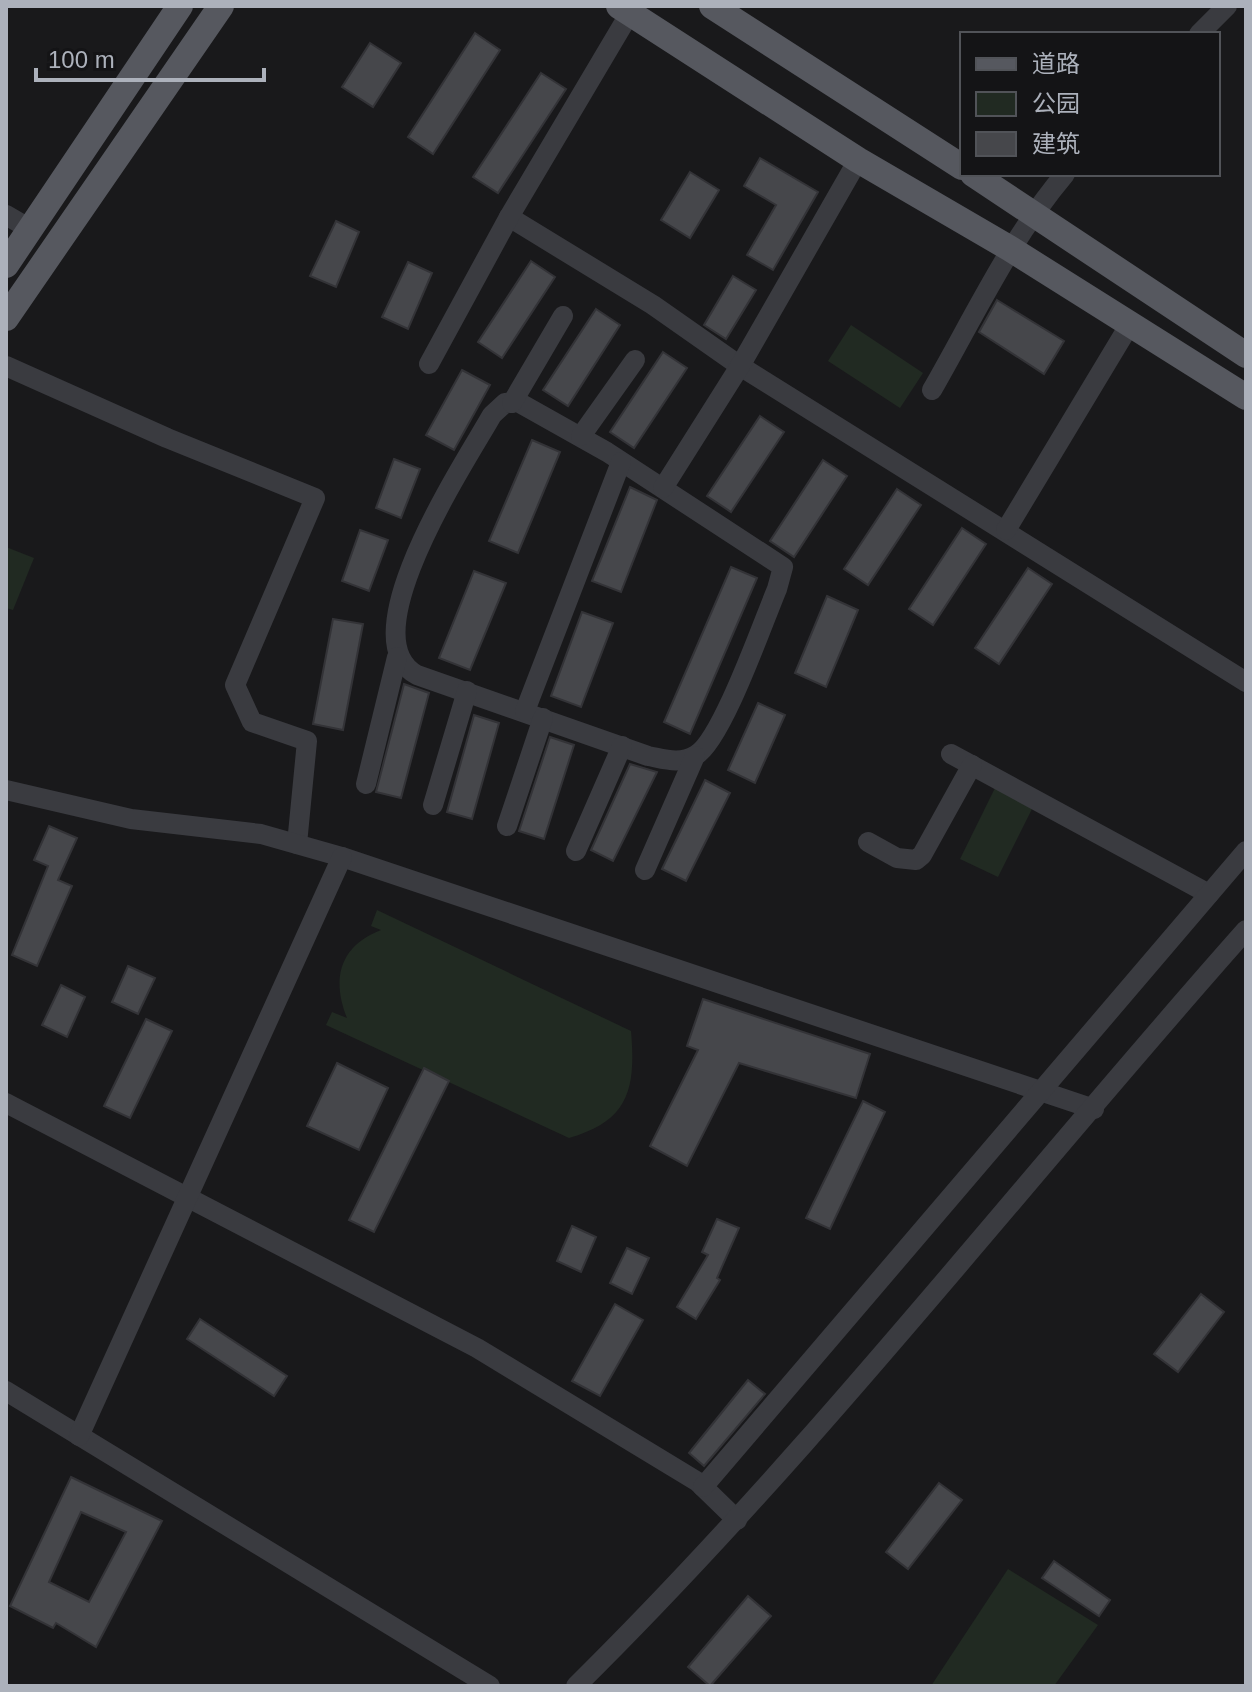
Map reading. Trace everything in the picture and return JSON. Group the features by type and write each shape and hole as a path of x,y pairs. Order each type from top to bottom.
{"main road":[{"path":"6,265 180,6"},
{"path":"6,318 221,6"},
{"path":"712,6 960,166"},
{"path":"628,8 858,160 1009,248 1246,397"},
{"path":"976,176 1246,355"}],"street":[{"path":"1201,32 1227,6"},
{"path":"429,364 628,8"},
{"path":"663,488 740,366 858,160"},
{"path":"932,390 996,279 1009,248 1032,213 1063,176"},
{"path":"6,215 30,229"},
{"path":"509,217 653,305 740,366 1246,682"},
{"path":"512,403 563,316"},
{"path":"1006,530 1130,324"},
{"path":"581,436 635,360"},
{"path":"6,366 167,438 315,498 235,685 252,722 307,741 297,844"},
{"path":"366,784 397,657 393,633 405,582 440,505 492,415 505,403 518,402 581,436 783,567 777,589 717,730 695,756 645,870"},
{"path":"507,826 534,714 621,462"},
{"path":"397,657 405,669 417,675 622,746 671,761 695,756"},
{"path":"433,805 467,691"},
{"path":"576,851 622,746"},
{"path":"951,754 1209,894"},
{"path":"868,842 897,858 916,860 922,855 972,765"},
{"path":"6,790 131,819 261,834 342,857 1094,1109"},
{"path":"703,1487 1246,851"},
{"path":"79,1436 342,857"},
{"path":"576,1686 685,1579 1246,930"},
{"path":"6,1103 477,1348 703,1487 737,1520"},
{"path":"6,1391 490,1686"}],"green space":[{"path":"851,325 923,373 900,408 828,361"},
{"path":"6,547 34,558 13,610 6,608"},
{"path":"995,788 1033,807 998,877 960,859"},
{"path":"377,910 631,1031 632,1070 624,1100 616,1112 589,1131 569,1138 326,1025 332,1012 347,1018 340,990 343,965 356,945 381,930 371,926"},
{"path":"1008,1569 1098,1625 1054,1686 931,1686"}],"building":[{"path":"475,33 500,50 433,154 408,137"},
{"path":"370,43 401,63 373,107 342,87"},
{"path":"541,73 566,89 498,193 473,177"},
{"path":"760,158 818,192 773,270 747,255 776,205 744,186"},
{"path":"690,172 719,190 690,238 661,220"},
{"path":"336,221 359,232 336,287 310,276"},
{"path":"531,261 555,277 502,358 478,342"},
{"path":"408,262 432,273 408,329 382,317"},
{"path":"733,276 756,290 726,339 704,325"},
{"path":"997,300 1064,341 1044,374 979,332"},
{"path":"596,309 620,325 568,406 543,390"},
{"path":"663,352 687,368 634,448 610,432"},
{"path":"462,370 490,385 454,450 426,435"},
{"path":"760,416 784,432 731,512 707,496"},
{"path":"532,440 560,452 518,553 489,541"},
{"path":"394,459 420,469 401,518 376,508"},
{"path":"823,460 847,476 794,557 770,541"},
{"path":"630,487 657,500 621,592 592,581"},
{"path":"897,489 921,505 868,585 844,569"},
{"path":"962,528 986,544 933,625 909,609"},
{"path":"360,530 388,540 369,591 342,581"},
{"path":"731,567 757,578 690,734 664,722"},
{"path":"1028,568 1052,584 999,664 975,648"},
{"path":"474,571 506,583 470,670 439,658"},
{"path":"827,596 858,610 826,687 795,673"},
{"path":"582,612 613,623 581,707 551,696"},
{"path":"333,619 363,624 343,730 313,724"},
{"path":"404,684 429,693 401,798 376,792"},
{"path":"758,703 785,715 755,783 728,770"},
{"path":"474,715 499,723 472,819 447,812"},
{"path":"550,737 574,745 544,839 519,831"},
{"path":"630,764 657,772 613,861 591,850"},
{"path":"705,780 730,793 686,881 662,869"},
{"path":"49,826 77,838 58,880 72,886 37,966 12,955 48,866 34,860"},
{"path":"128,966 155,978 138,1014 112,1002"},
{"path":"61,985 85,997 67,1037 42,1025"},
{"path":"703,999 870,1054 856,1098 739,1063 687,1166 650,1146 698,1050 687,1046"},
{"path":"146,1019 172,1031 130,1118 104,1106"},
{"path":"337,1063 388,1088 359,1150 307,1126"},
{"path":"424,1068 449,1081 374,1232 349,1220"},
{"path":"863,1101 885,1112 830,1229 806,1218"},
{"path":"717,1219 739,1228 717,1278 720,1280 696,1319 677,1307 708,1255 702,1252"},
{"path":"572,1226 596,1237 581,1272 557,1261"},
{"path":"627,1248 649,1258 632,1294 610,1283"},
{"path":"1201,1294 1224,1312 1178,1372 1154,1354"},
{"path":"615,1304 643,1320 600,1396 572,1381"},
{"path":"200,1319 287,1376 274,1396 187,1339"},
{"path":"748,1380 765,1394 704,1466 689,1453"},
{"path":"71,1477 162,1521 96,1647 56,1623 53,1628 10,1606","holes":["81,1512 126,1532 89,1602 49,1582"]},
{"path":"939,1483 962,1500 908,1569 886,1552"},
{"path":"1054,1561 1110,1600 1099,1616 1042,1578"},
{"path":"748,1596 771,1616 710,1686 688,1667"}]}
